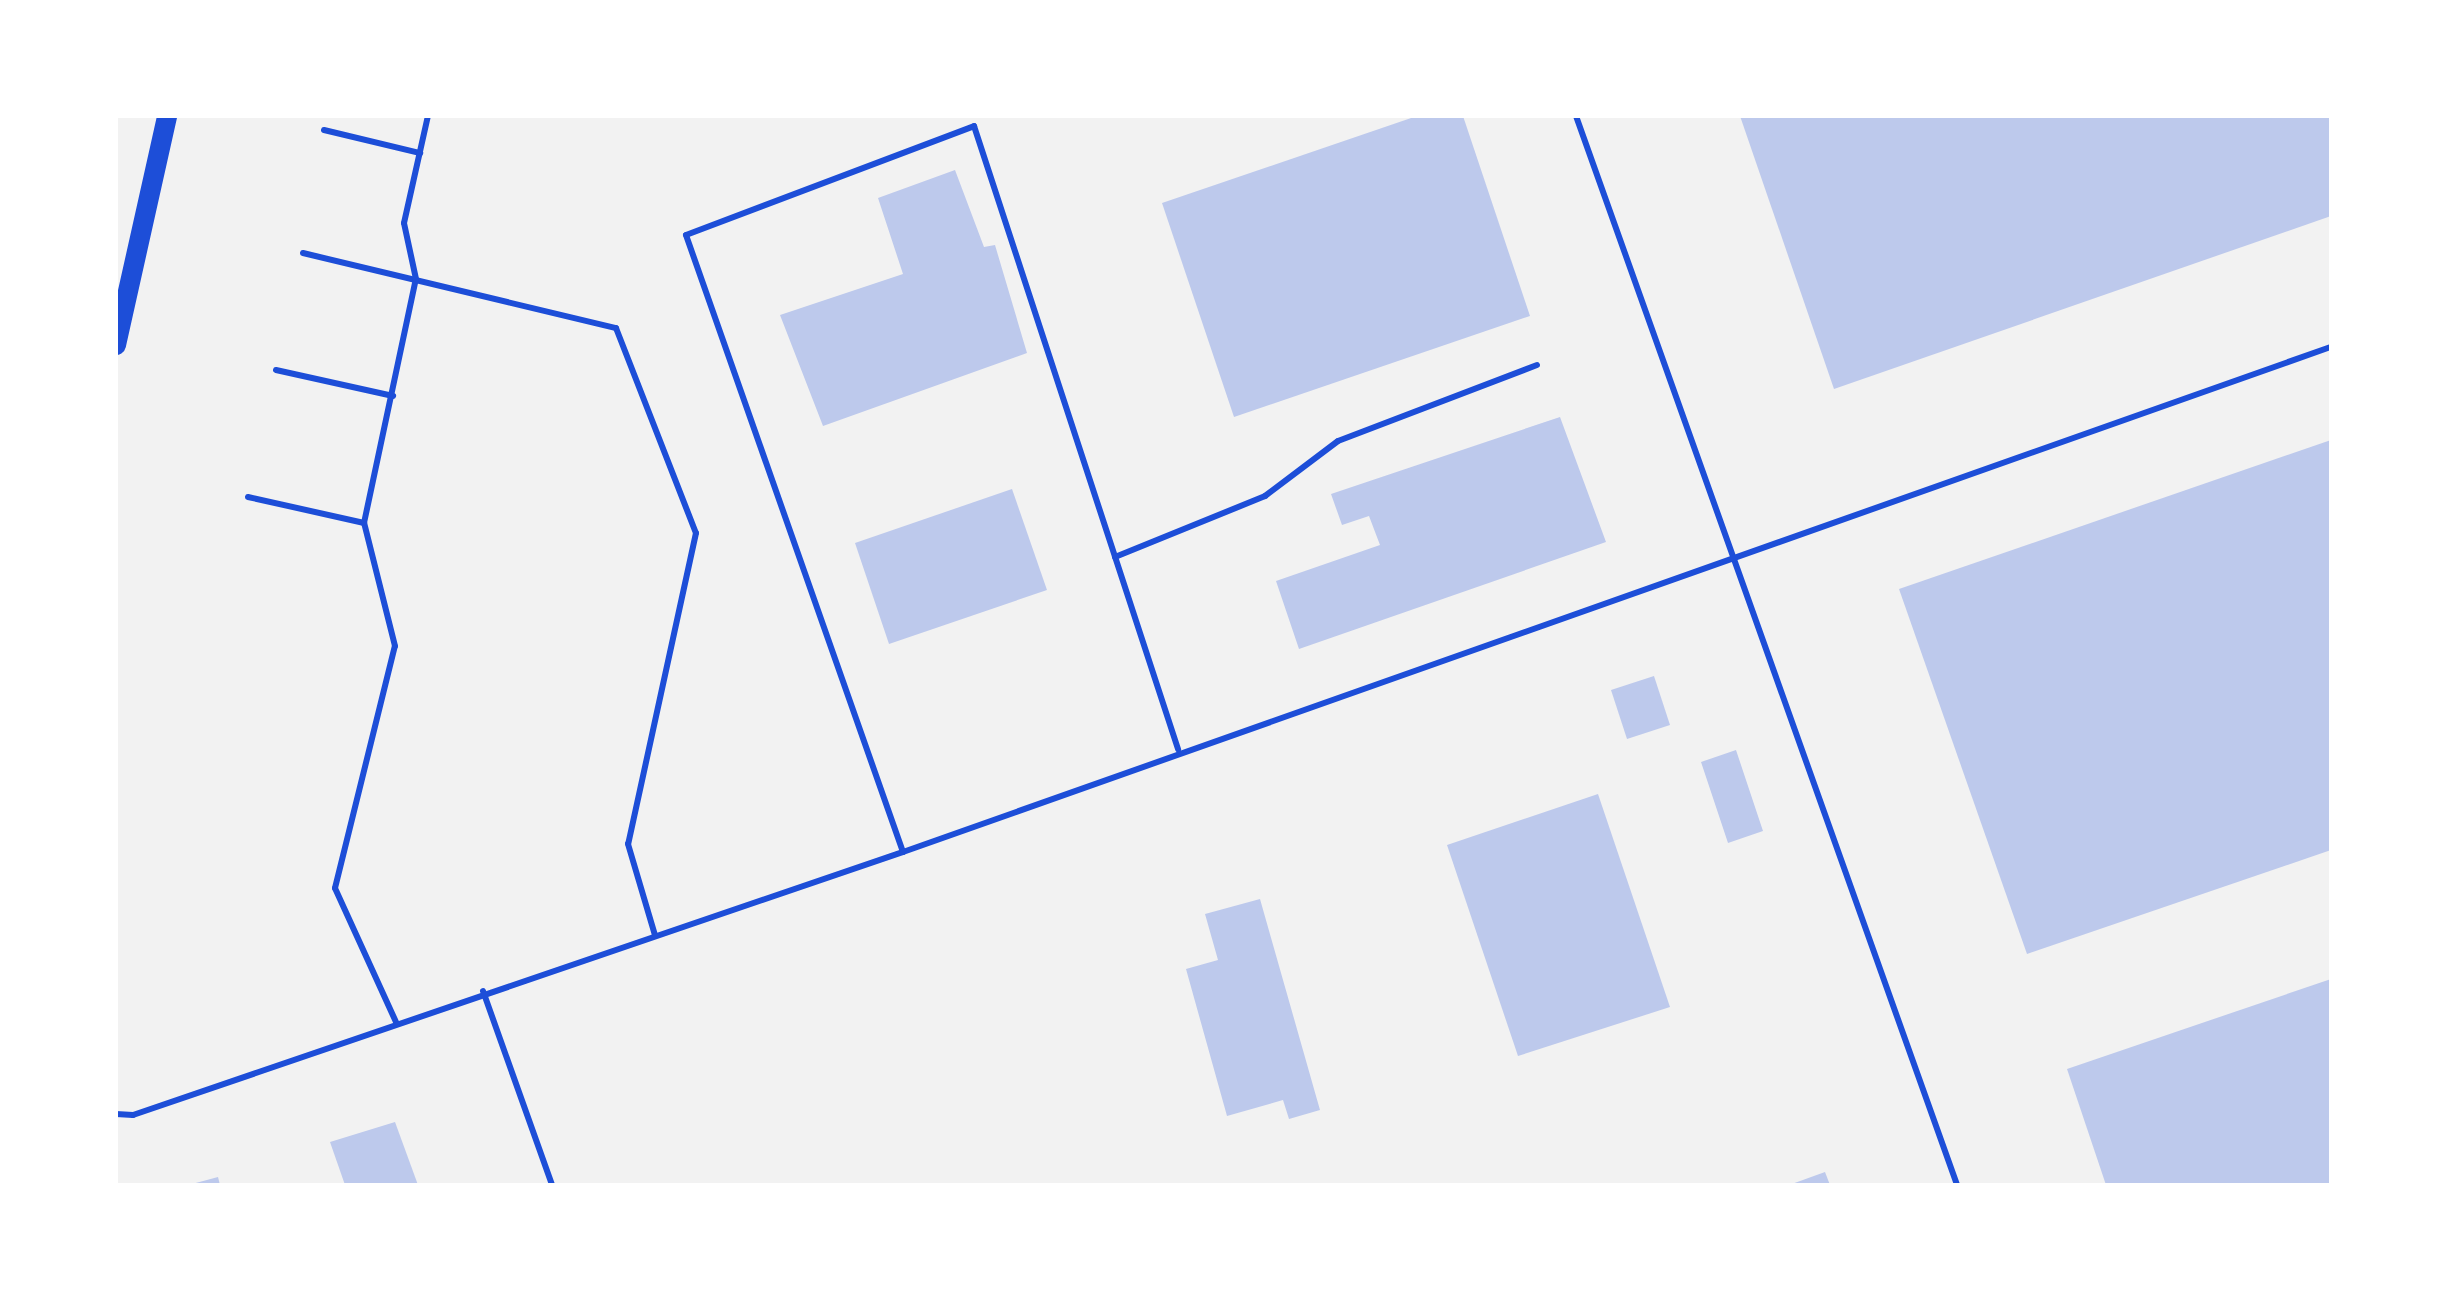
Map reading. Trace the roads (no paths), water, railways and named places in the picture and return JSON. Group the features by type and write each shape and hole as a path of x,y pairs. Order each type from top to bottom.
{"main road":[{"path":"116,345 167,116"}],"lane":[{"path":"396,1022 335,888 395,646 364,523 416,279 404,223 428,116"},
{"path":"1576,116 1729,556 1957,1185"},
{"path":"903,852 686,235 974,126 1178,749"},
{"path":"324,130 420,153"},
{"path":"303,253 616,328 696,533 628,844 655,935"},
{"path":"116,1114 133,1115 483,991 903,852 1178,749 2331,347"},
{"path":"1115,557 1265,496 1338,441 1537,365"},
{"path":"276,370 393,396"},
{"path":"248,497 364,523"},
{"path":"483,991 552,1185"}]}
